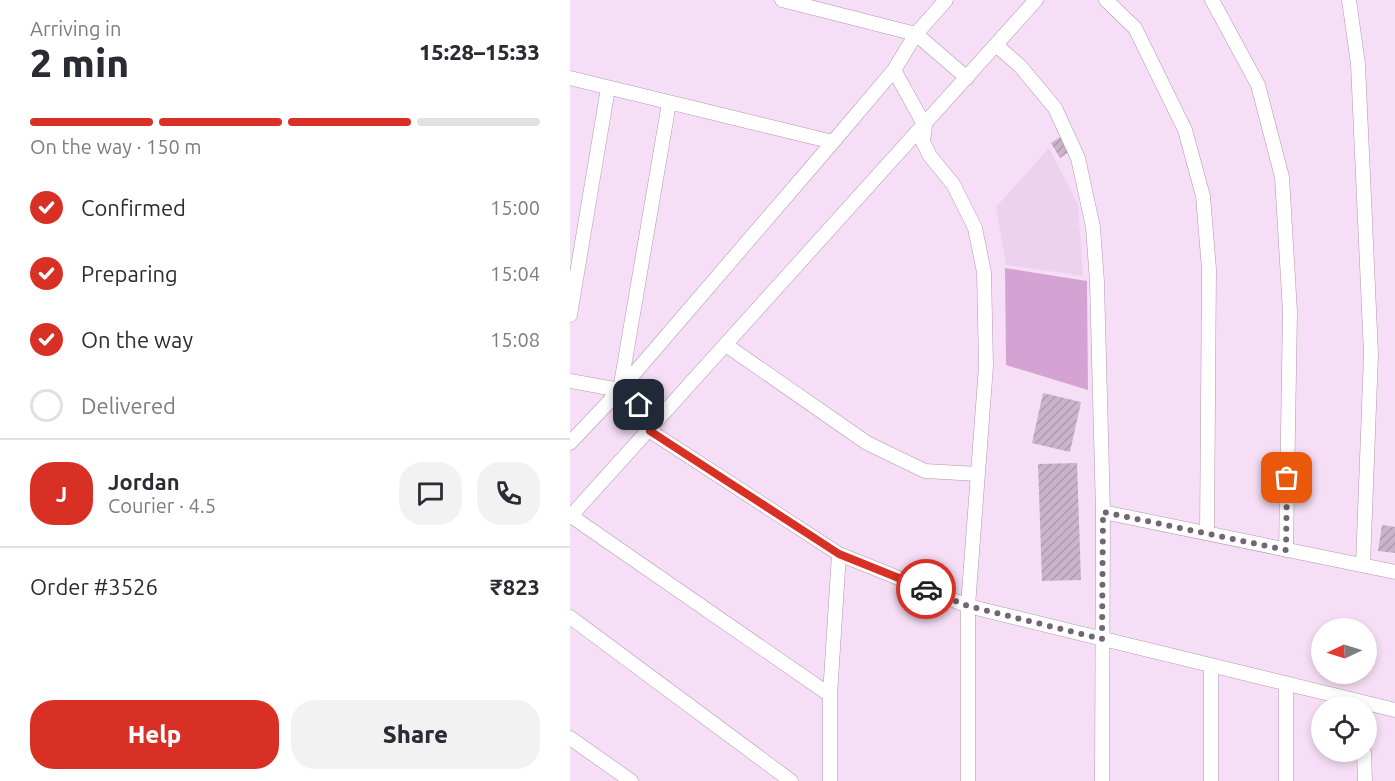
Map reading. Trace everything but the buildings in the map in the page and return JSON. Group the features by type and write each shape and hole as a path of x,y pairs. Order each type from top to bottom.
{"street":[{"path":"782,0 915,34 967,78"},
{"path":"570,443 620,390 833,142 894,70 915,34 946,0"},
{"path":"830,696 570,517 1036,0"},
{"path":"1106,0 1135,28 1140,38 1185,130 1203,196 1209,269 1207,533"},
{"path":"1212,0 1258,85 1282,177 1290,312 1286,550"},
{"path":"1348,0 1358,64 1371,354 1363,566"},
{"path":"996,45 1020,66 1055,108 1078,158 1093,227 1097,271 1103,512 1102,781"},
{"path":"894,70 924,126 923,142 926,149 953,184 975,228 984,272 986,366 968,606 968,781"},
{"path":"570,78 833,142"},
{"path":"570,315 608,88"},
{"path":"620,390 669,103"},
{"path":"726,345 867,443 926,471 978,474"},
{"path":"570,381 620,390 653,425 839,554 968,606 1336,696"},
{"path":"1103,512 1395,572"},
{"path":"830,781 830,696 839,554"},
{"path":"570,617 791,781"},
{"path":"1211,665 1211,781"},
{"path":"1286,682 1286,781"},
{"path":"1377,707 1395,710"},
{"path":"570,738 631,781"},
{"path":"1364,762 1365,781"}],"shaded area":[{"path":"1049,148 1078,204 1083,276 1006,265 996,207"},
{"path":"1005,268 1087,281 1088,390 1006,365"}],"way so far":[{"path":"926,589 968,606 1003,616 1102,639 1103,512 1286,550 1287,478"}],"route":[{"path":"639,405 657,419 650,431 839,554 926,589"}]}
